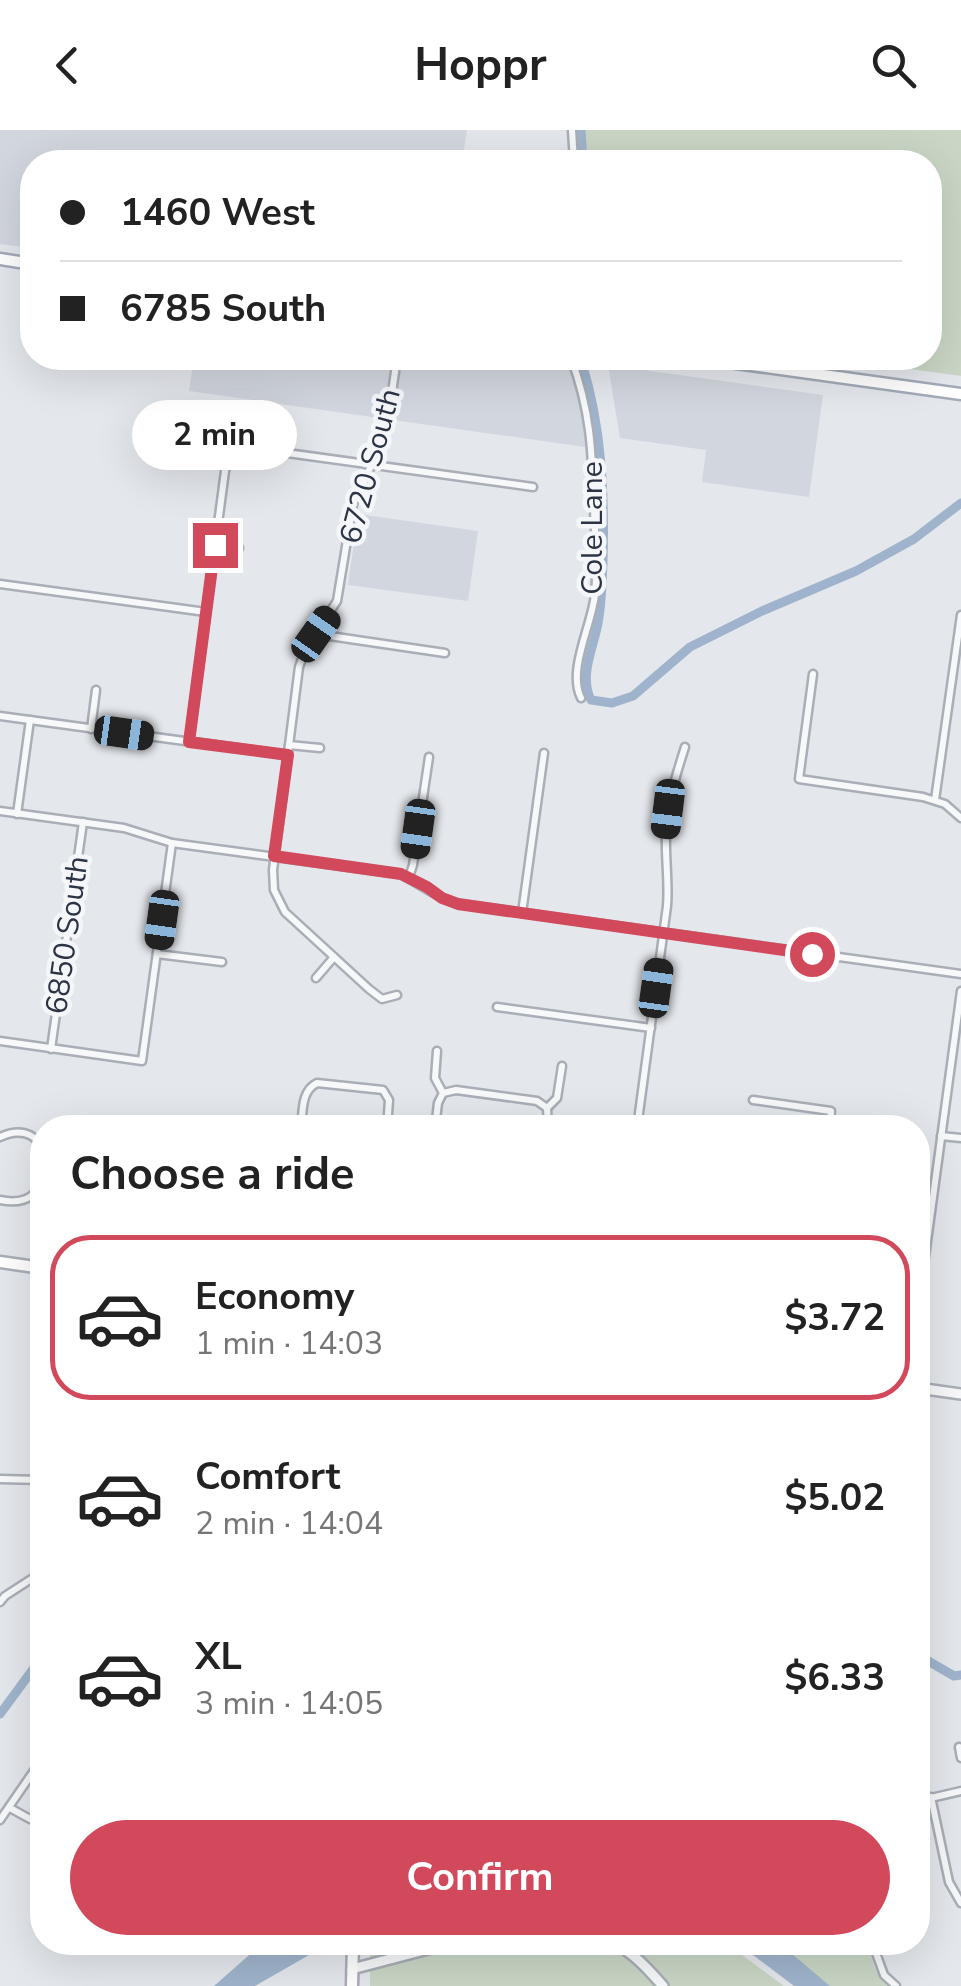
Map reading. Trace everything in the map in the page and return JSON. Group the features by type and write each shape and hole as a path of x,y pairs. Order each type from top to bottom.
{"main road":[{"path":"787,370 961,394"},
{"path":"0,1262 30,1266"},
{"path":"352,1986 353,1955"}],"street":[{"name":"6720 South","path":"395,370 381,445 353,504 338,601 306,648 299,666 273,880 278,902 285,912 382,999 397,995"},
{"name":"Cole Lane","path":"574,370 586,402 591,434 595,530 595,596 575,682 581,698"},
{"path":"189,742 231,448 532,487"},
{"path":"215,545 239,548"},
{"path":"0,584 206,612"},
{"path":"935,800 961,615"},
{"path":"316,634 445,652"},
{"path":"813,674 798,779 935,800 961,818"},
{"path":"92,728 96,690"},
{"path":"0,716 288,755"},
{"path":"17,814 30,720"},
{"path":"289,745 320,748"},
{"path":"638,1115 669,887 666,829 685,747"},
{"path":"522,913 544,752"},
{"path":"409,877 429,757"},
{"path":"0,811 134,830 172,843 392,872 409,877 451,902 961,974"},
{"name":"6850 South","path":"51,1048 83,822"},
{"path":"0,1041 142,1061 172,843"},
{"path":"157,954 222,962"},
{"path":"316,978 334,957"},
{"path":"930,1222 961,992"},
{"path":"497,1006 651,1028"},
{"path":"437,1051 435,1078 443,1093"},
{"path":"548,1115 548,1108 557,1098 562,1066"},
{"path":"303,1115 304,1098 310,1086 317,1083 383,1090 389,1100 388,1115"},
{"path":"443,1093 456,1090 536,1102 548,1108"},
{"path":"437,1115 443,1093"},
{"path":"753,1100 830,1115"},
{"path":"0,1137 10,1132 30,1135"},
{"path":"942,1136 961,1138"},
{"path":"0,1200 16,1203 30,1198"},
{"path":"930,1390 961,1394"},
{"path":"0,1479 30,1480"},
{"path":"2,1596 30,1579"},
{"path":"959,1747 961,1758"},
{"path":"0,1820 30,1778"},
{"path":"961,1791 930,1798 949,1882 961,1903"},
{"path":"10,1808 30,1819"},
{"path":"352,1969 406,1955"},
{"path":"633,1955 663,1986"},
{"path":"877,1955 884,1975 896,1986"}],"shaded area":[{"path":"0,130 467,130 464,150 20,150 20,246 0,244"},
{"path":"192,370 570,370 582,402 585,447 189,391"},
{"path":"609,370 644,370 823,395 809,497 702,482 706,450 620,438"},
{"path":"358,514 478,531 468,601 348,585"}],"green space":[{"path":"582,130 961,130 961,376 918,370 942,370 942,150 584,150"},
{"path":"370,1955 742,1955 784,1986 370,1986"},
{"path":"775,1955 870,1955 887,1986 815,1986"}],"water":[{"path":"249,1955 309,1955 255,1986 214,1986"},
{"path":"753,1955 793,1955 830,1986 794,1986"}],"waterway":[{"path":"581,130 582,150"},
{"path":"584,370 598,437 603,512 601,603 586,679 591,700 612,703 633,696 690,647 856,571 914,539 961,503"},
{"path":"930,1662 954,1676 961,1675"},
{"path":"0,1714 30,1673"}],"route":[{"path":"215,545 189,742 288,755 274,856 401,874 458,904 812,954"}]}
